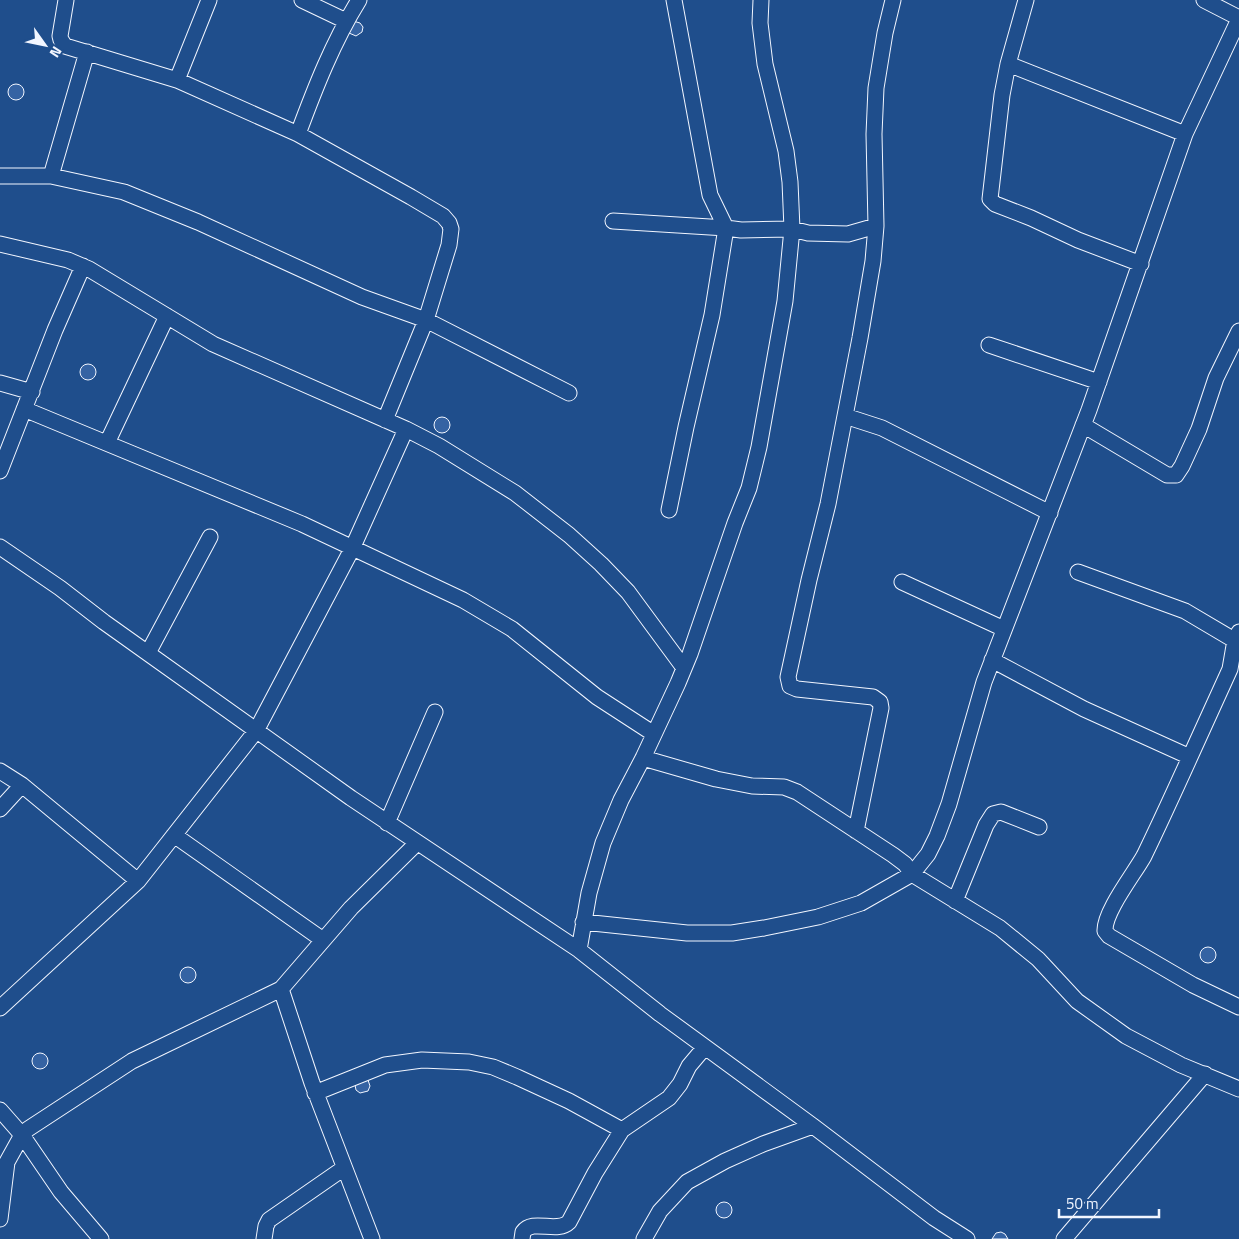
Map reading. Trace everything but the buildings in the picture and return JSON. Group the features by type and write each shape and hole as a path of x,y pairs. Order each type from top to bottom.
{"street":[{"path":"66,0 61,40 65,46 177,80 298,134 411,196 443,216 449,223 451,236 426,320 385,420"},
{"path":"177,80 209,0"},
{"path":"302,0 346,21"},
{"path":"298,134 317,82 346,21 359,0"},
{"path":"669,510 712,315 726,228 710,195 674,0"},
{"path":"579,950 589,893 602,843 684,668 749,488 761,438 785,301 792,229 790,182 786,152 764,64 760,23 761,0"},
{"path":"856,831 880,702 873,697 797,689 790,686 788,677 828,504 873,261 876,226 874,134 876,88 885,33 893,0"},
{"path":"1026,0 1008,64 1002,95 990,199 995,204 1078,240 1141,264"},
{"path":"583,922 687,933 732,933 818,917 861,903 912,874 928,854 937,836 957,777 978,701 992,660 1099,382 1186,134 1239,19 1204,0"},
{"path":"52,176 87,52"},
{"path":"1008,64 1186,134"},
{"path":"0,176 52,176 124,192 198,222 362,297 426,320 569,393"},
{"path":"613,221 741,230 792,229 808,233 848,234 876,226"},
{"path":"0,244 68,260 83,266 213,344 406,429 439,446 515,493 601,564 628,592 684,668"},
{"path":"0,471 55,330 83,266"},
{"path":"107,443 167,316"},
{"path":"1083,425 1167,475 1176,475 1192,444 1216,378 1239,331"},
{"path":"989,345 1099,382"},
{"path":"0,383 32,392"},
{"path":"24,409 302,524 463,600 512,629 597,697 654,734"},
{"path":"845,416 882,428 1050,513"},
{"path":"0,1008 138,881 256,731 352,549 406,429"},
{"path":"148,654 210,538"},
{"path":"0,547 387,823 579,950 934,1218 968,1239"},
{"path":"1078,572 1185,611 1238,638 1230,670 1168,807 1142,858 1108,916 1105,931 1109,936 1192,985 1239,1007"},
{"path":"902,582 1004,629"},
{"path":"992,660 1084,709 1190,757"},
{"path":"387,823 435,712"},
{"path":"643,758 716,779 752,786 784,787 797,792 893,855 905,864 912,874 1000,928 1038,959 1077,1001 1126,1036 1181,1064 1239,1089"},
{"path":"0,771 22,785 138,881"},
{"path":"0,809 22,785"},
{"path":"955,901 986,825 993,814 1001,812 1039,827"},
{"path":"174,834 323,940"},
{"path":"0,1219 7,1162 22,1135 28,1129 132,1061 282,989 351,908 417,843"},
{"path":"282,989 315,1094 372,1239"},
{"path":"522,1239 523,1232 528,1227 562,1226 569,1222 595,1173 622,1130 669,1098 680,1084 689,1066 705,1047"},
{"path":"315,1094 385,1065 422,1060 469,1062 494,1067 517,1077 569,1101 622,1130"},
{"path":"1064,1239 1205,1074"},
{"path":"0,1110 22,1135 61,1192 101,1239"},
{"path":"647,1238 660,1211 687,1182 763,1144 813,1126"},
{"path":"264,1239 266,1226 270,1220 344,1168"}]}
